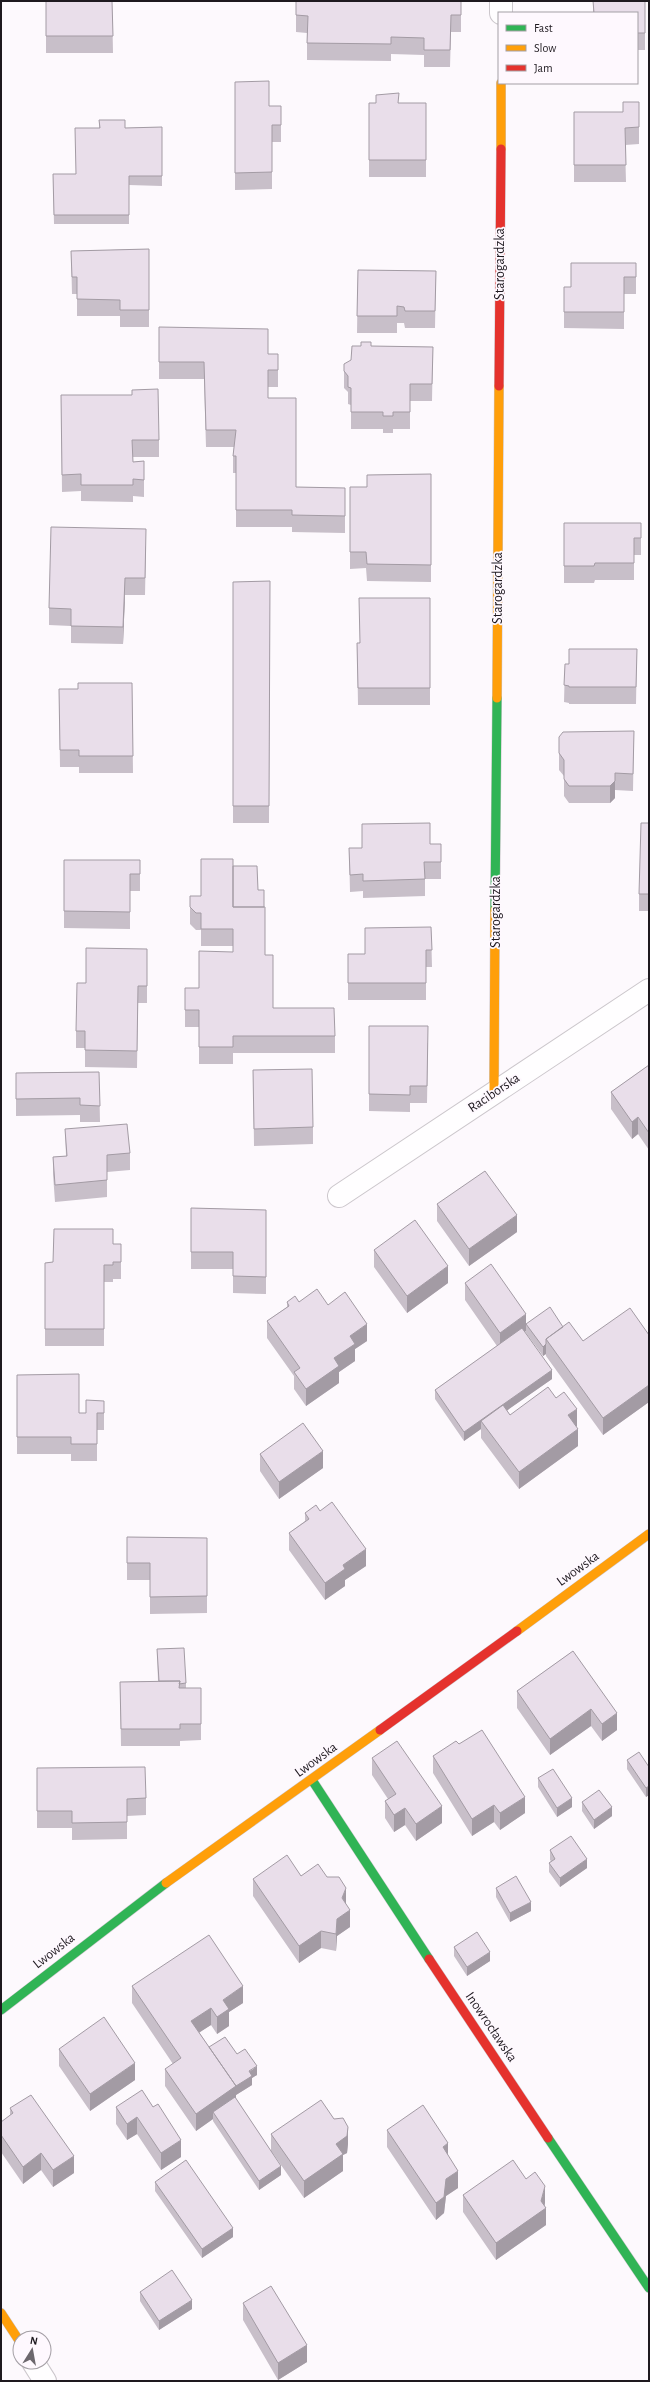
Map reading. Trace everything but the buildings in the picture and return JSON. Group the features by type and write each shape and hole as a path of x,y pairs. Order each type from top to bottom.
{"street":[{"path":"501,1 501,12"},
{"name":"Starogardzka","path":"494,1093 501,84"},
{"name":"Raciborska","path":"339,1196 649,990"},
{"name":"Lwowska","path":"1,2010 181,1870 312,1780 649,1534"},
{"name":"Inowrocławska","path":"312,1780 459,2005 649,2288"},
{"path":"1,2313 12,2330"},
{"path":"38,2370 45,2381"}],"traffic: fast":[{"path":"495,910 497,698"},
{"path":"312,1780 429,1959"},
{"path":"1,2010 166,1883"},
{"path":"548,2138 649,2288"}],"traffic: slow":[{"path":"501,84 501,149"},
{"path":"497,698 499,386"},
{"path":"494,1093 495,910"},
{"path":"517,1631 649,1534"},
{"path":"166,1883 380,1730"},
{"path":"1,2313 12,2330"}],"traffic: jam":[{"path":"499,386 501,149"},
{"path":"380,1730 517,1631"},
{"path":"429,1959 548,2138"}]}
